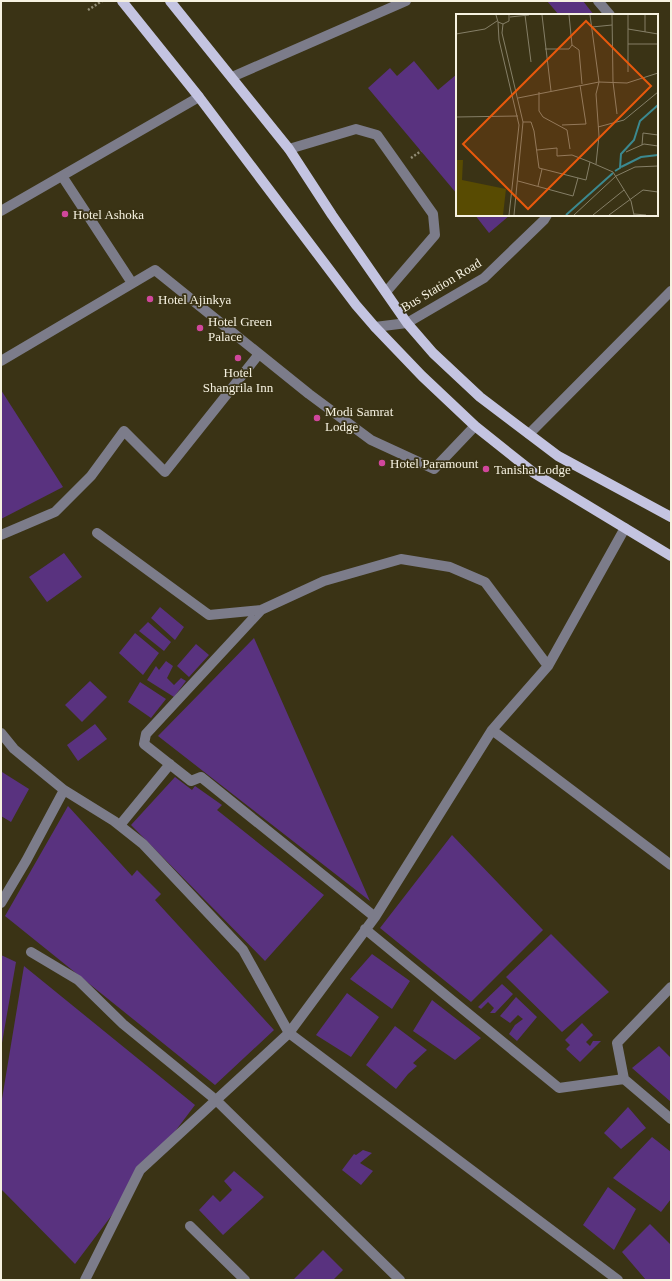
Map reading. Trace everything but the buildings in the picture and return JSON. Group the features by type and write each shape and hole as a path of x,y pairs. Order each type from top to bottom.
{"main road":[{"path":"122,1 199,97 356,305 422,376 475,426 534,473 671,556"},
{"path":"170,1 290,149 332,215 407,323 433,353 480,397 558,456 671,517"}],"street":[{"path":"232,77 406,1"},
{"path":"598,1 609,14"},
{"path":"1,211 199,97"},
{"path":"290,149 356,129 377,135 433,214 435,235 386,292"},
{"path":"62,176 132,284"},
{"name":"Bus Station Road","path":"375,327 407,323 484,278 546,216"},
{"path":"1,361 155,270 309,394 371,440 434,469 475,426"},
{"path":"530,434 671,291"},
{"path":"1,535 55,512 91,476 124,431 165,472 259,354"},
{"path":"85,1280 140,1170 289,1033 375,917 492,730 548,666 625,528"},
{"path":"97,533 209,615 261,610 324,581 401,559 450,567 486,582 548,666"},
{"path":"261,610 146,734 144,744 191,781 201,777 375,917"},
{"path":"492,730 671,865"},
{"path":"1,733 14,749 64,790 120,825 143,844 243,950 289,1033 613,1278"},
{"path":"120,825 170,764"},
{"path":"1,903 26,861 64,790"},
{"path":"366,929 559,1088 624,1080"},
{"path":"31,952 78,980 123,1024 216,1100 400,1280"},
{"path":"671,986 617,1043 624,1080 671,1119"},
{"path":"190,1226 245,1280"}],"path":[{"path":"88,10 102,1"}],"place":[{"name":"Hotel Ashoka","path":"65,214"},
{"name":"Hotel Ajinkya","path":"150,299"},
{"name":"Hotel Green Palace","path":"200,328"},
{"name":"Hotel Shangrila Inn","path":"238,358"},
{"name":"Modi Samrat Lodge","path":"317,418"},
{"name":"Hotel Paramount","path":"382,463"},
{"name":"Tanisha Lodge","path":"486,469"}]}
